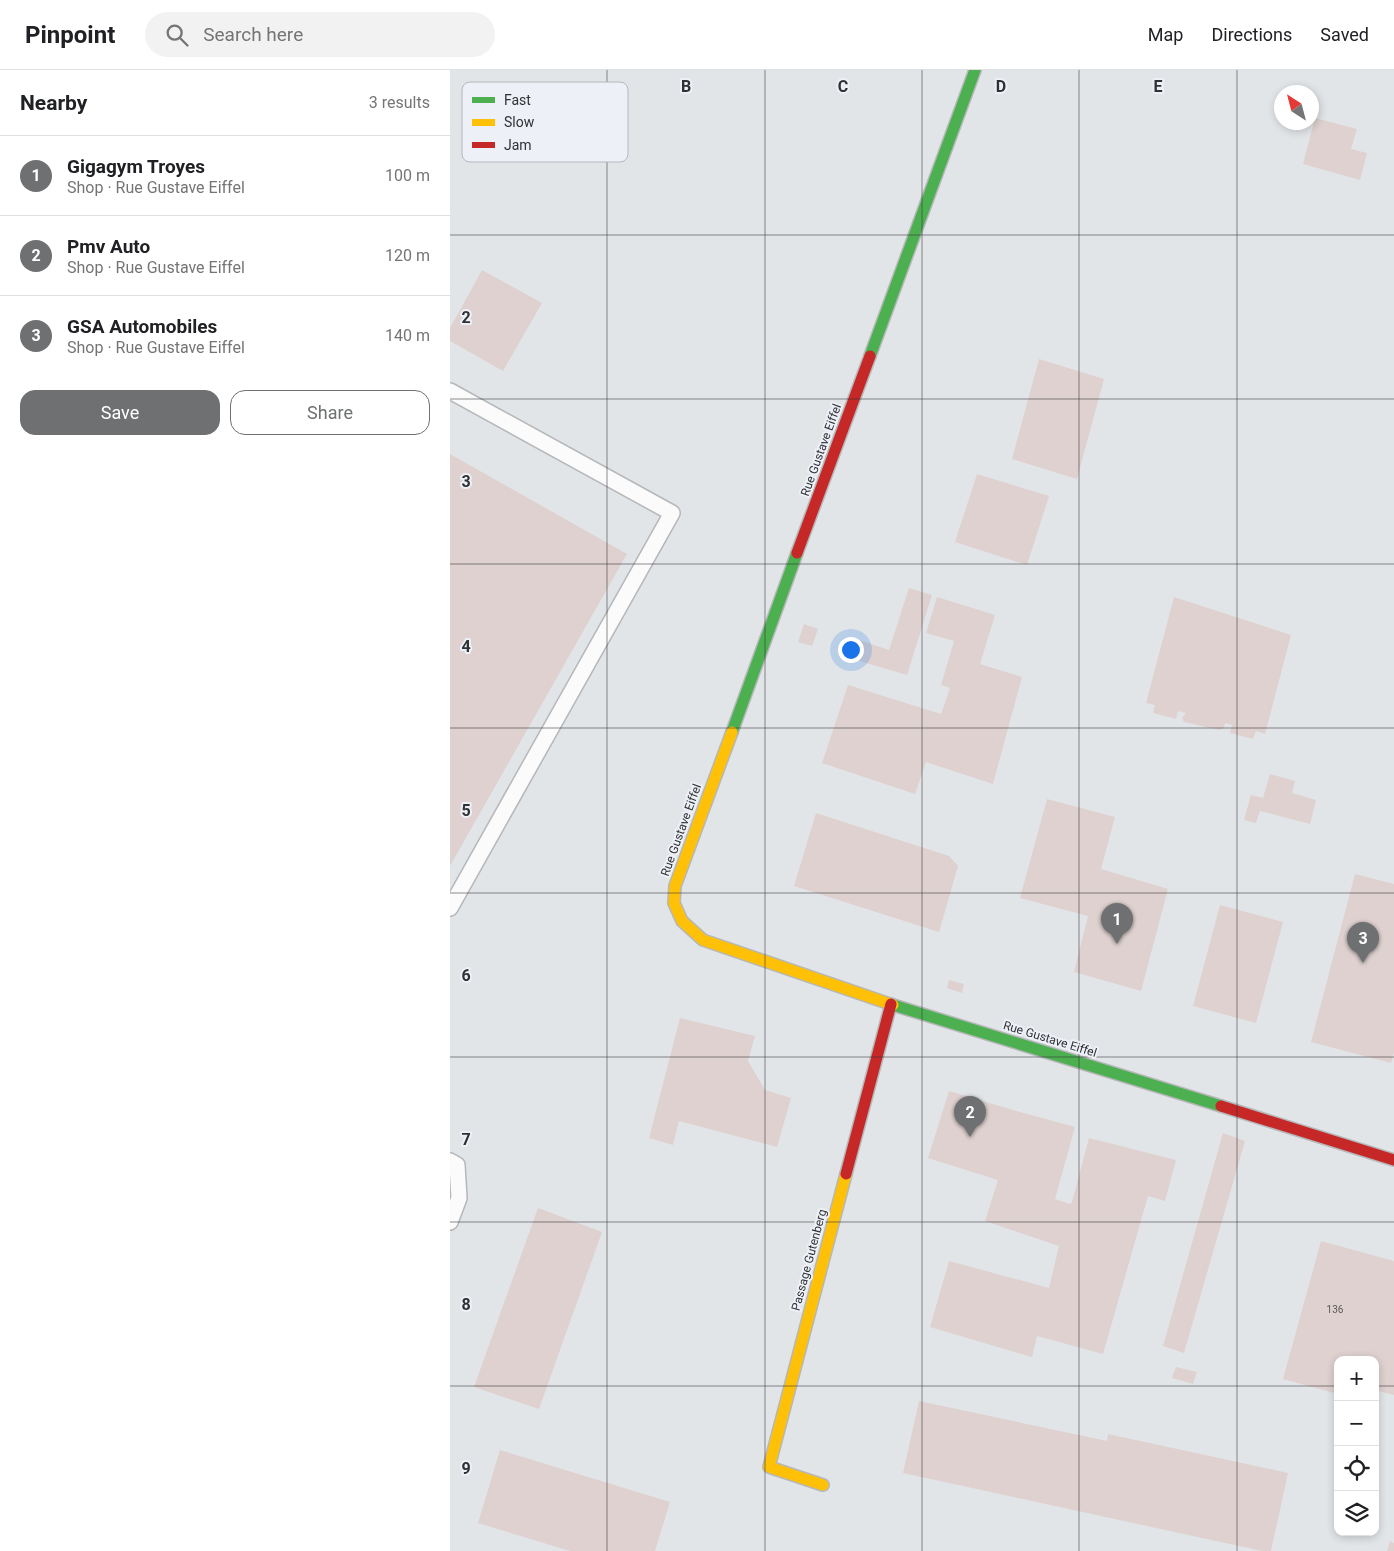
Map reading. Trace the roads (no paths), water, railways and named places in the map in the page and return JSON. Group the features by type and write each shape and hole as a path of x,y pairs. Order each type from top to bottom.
{"street":[{"name":"Rue Gustave Eiffel","path":"975,70 675,886 674,903 682,921 704,940 891,1004 1394,1160"},
{"name":"Passage Gutenberg","path":"823,1485 769,1467 891,1004"}],"lane":[{"path":"450,391 672,513 450,908"},
{"path":"450,1161 457,1165 460,1198 450,1222"}],"place":[{"name":"Gigagym Troyes","path":"1117,944"},
{"name":"GSA Automobiles","path":"1363,963"},
{"name":"Pmv Auto","path":"970,1137"}]}
